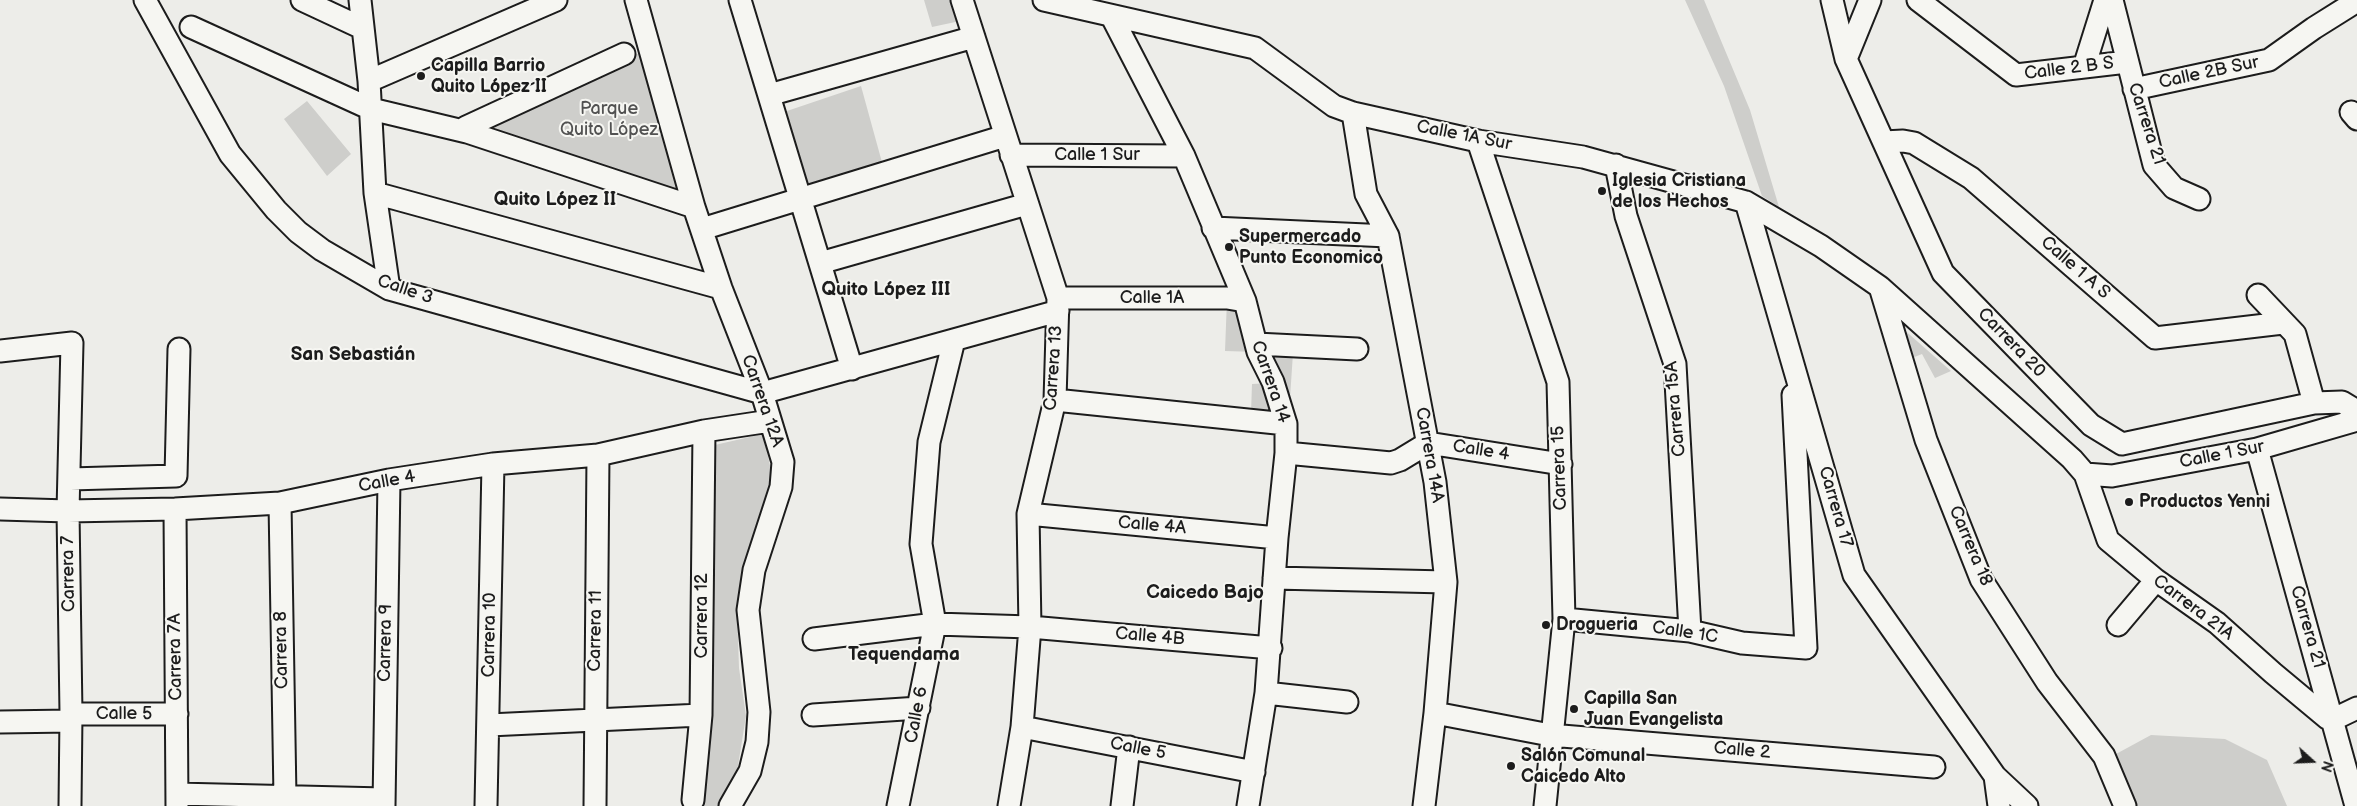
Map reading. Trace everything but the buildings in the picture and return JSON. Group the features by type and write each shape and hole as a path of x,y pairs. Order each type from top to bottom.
{"street":[{"name":"Calle 3","path":"145,0 230,154 276,210 298,232 322,250 389,289 762,393"},
{"path":"302,0 362,28"},
{"path":"360,0 369,82 375,193 389,289"},
{"path":"369,82 556,0"},
{"name":"Carrera 12A","path":"636,0 694,207 721,288 762,393 783,462 781,487 754,570 748,610 759,712 757,742 750,771 730,806"},
{"path":"740,0 852,369"},
{"name":"Carrera 13","path":"962,0 1058,304 1055,400 1028,514 1030,627 1022,727 1009,806"},
{"name":"Calle 1A Sur","path":"1044,0 1255,48 1334,106 1353,113 1478,141 1583,157 1746,202 1821,246 1880,287"},
{"name":"Carrera 20","path":"1832,0 1846,60 1943,273 2091,425 2122,444 2314,403 2342,402 2357,411"},
{"path":"1846,60 1870,0"},
{"name":"Calle 2 B S","path":"1918,0 2016,75 2127,62"},
{"path":"2084,67 2105,0"},
{"name":"Carrera 21","path":"2112,0 2154,165 2174,188 2199,199"},
{"name":"Calle 2B Sur","path":"2134,89 2269,60 2314,28 2357,1"},
{"name":"Carrera 14","path":"1112,17 1184,156 1245,301 1256,344 1273,382 1286,424 1286,453 1277,538 1271,648 1266,693 1248,806"},
{"path":"191,27 371,109 463,131 694,207"},
{"path":"769,95 974,37"},
{"path":"463,131 466,127 624,54"},
{"name":"Carrera 14A","path":"1353,113 1366,194 1388,236 1435,482 1446,582 1435,713 1424,806"},
{"name":"Calle 1 A S","path":"1884,142 1903,140 1914,143 1971,178 2156,338 2283,323"},
{"name":"Carrera 15","path":"1478,141 1558,382 1564,620 1550,735 1545,806"},
{"name":"Calle 1 Sur","path":"702,230 801,200 1008,146 1184,156"},
{"name":"Carrera 15A","path":"1616,165 1626,216 1675,364 1690,631"},
{"path":"375,193 721,288"},
{"name":"Carrera 17","path":"1746,202 1854,575 1996,776 2027,806"},
{"path":"820,263 1027,204"},
{"path":"1213,228 1388,236"},
{"path":"1880,287 2072,459 2085,474"},
{"name":"Carrera 18","path":"1880,287 1926,440 1981,579 2047,682 2104,756 2125,806"},
{"path":"2258,295 2295,334 2314,403"},
{"name":"Calle 1A","path":"762,393 954,340 1058,304 1227,298 1245,301"},
{"path":"935,624 921,544 929,442 954,340"},
{"name":"Carrera 7","path":"0,351 72,343 68,511 71,718 70,806"},
{"path":"1256,344 1356,349"},
{"path":"70,479 176,476 179,349"},
{"name":"Calle 1C","path":"1564,620 1690,631 1742,643 1806,648 1792,360"},
{"path":"1055,400 1286,424"},
{"name":"Calle 1 Sur","path":"2085,474 2112,476 2257,449 2357,420"},
{"name":"Calle 4","path":"0,509 68,511 175,509 280,503 389,480 493,464 598,455 704,431 770,421"},
{"name":"Carrera 12","path":"694,800 701,715 704,431"},
{"name":"Calle 4","path":"1286,453 1391,462 1400,460 1428,443 1560,464"},
{"name":"Carrera 21","path":"2257,449 2356,806"},
{"name":"Carrera 11","path":"595,806 598,455"},
{"name":"Carrera 10","path":"486,806 493,464"},
{"name":"Carrera 21A","path":"2085,474 2108,540 2156,580 2217,623 2273,673 2327,718 2332,720"},
{"name":"Carrera 9","path":"384,802 389,480"},
{"name":"Carrera 8","path":"280,503 285,798"},
{"name":"Carrera 7A","path":"175,509 177,800"},
{"name":"Calle 4A","path":"1028,514 1277,538"},
{"path":"1274,578 1446,582"},
{"path":"2118,625 2156,580"},
{"name":"Calle 4B","path":"814,639 935,624 1030,627 1271,648"},
{"name":"Calle 6","path":"898,806 935,624"},
{"path":"1266,693 1347,702"},
{"path":"813,715 919,708"},
{"path":"2332,720 2357,708"},
{"path":"1435,713 1550,735"},
{"name":"Calle 5","path":"0,722 177,714"},
{"path":"489,725 701,715"},
{"name":"Calle 5","path":"1022,727 1254,772"},
{"name":"Calle 2","path":"1550,735 1934,767"},
{"path":"1122,806 1129,747"},
{"name":"Carrera 17","path":"1996,776 1999,806"},
{"path":"177,800 285,798 384,802"}],"green space":[{"path":"924,0 952,0 960,21 932,27"},
{"path":"1685,0 1704,0 1750,110 1779,207 1762,196 1724,86"},
{"name":"Parque Quito López","path":"639,53 681,192 480,128"},
{"path":"861,86 883,166 806,191 781,113"},
{"path":"307,101 351,154 327,176 284,119"},
{"path":"1227,299 1244,302 1257,352 1225,351"},
{"path":"1893,320 1951,371 1935,378 1922,354 1907,360"},
{"path":"1265,349 1293,353 1290,398 1279,378"},
{"path":"1272,383 1281,411 1251,413 1252,384"},
{"path":"763,434 773,479 744,573 737,608 739,668 746,716 737,772 720,806 700,806 706,447"},
{"path":"2151,735 2225,739 2267,760 2287,806 2135,806 2116,754"}],"place":[{"name":"Capilla Barrio Quito López II","path":"421,76"},
{"name":"Iglesia Cristiana de los Hechos","path":"1602,191"},
{"name":"Supermercado Punto Economico","path":"1229,247"},
{"name":"Productos Yenni","path":"2129,502"},
{"name":"Drogueria","path":"1546,625"},
{"name":"Capilla San Juan Evangelista","path":"1574,709"},
{"name":"Salón Comunal Caicedo Alto","path":"1511,766"}],"district":[{"name":"Quito López II","path":"555,200"},
{"name":"Quito López III","path":"886,290"},
{"name":"San Sebastián","path":"353,355"},
{"name":"Caicedo Bajo","path":"1205,593"},
{"name":"Tequendama","path":"904,655"}]}
